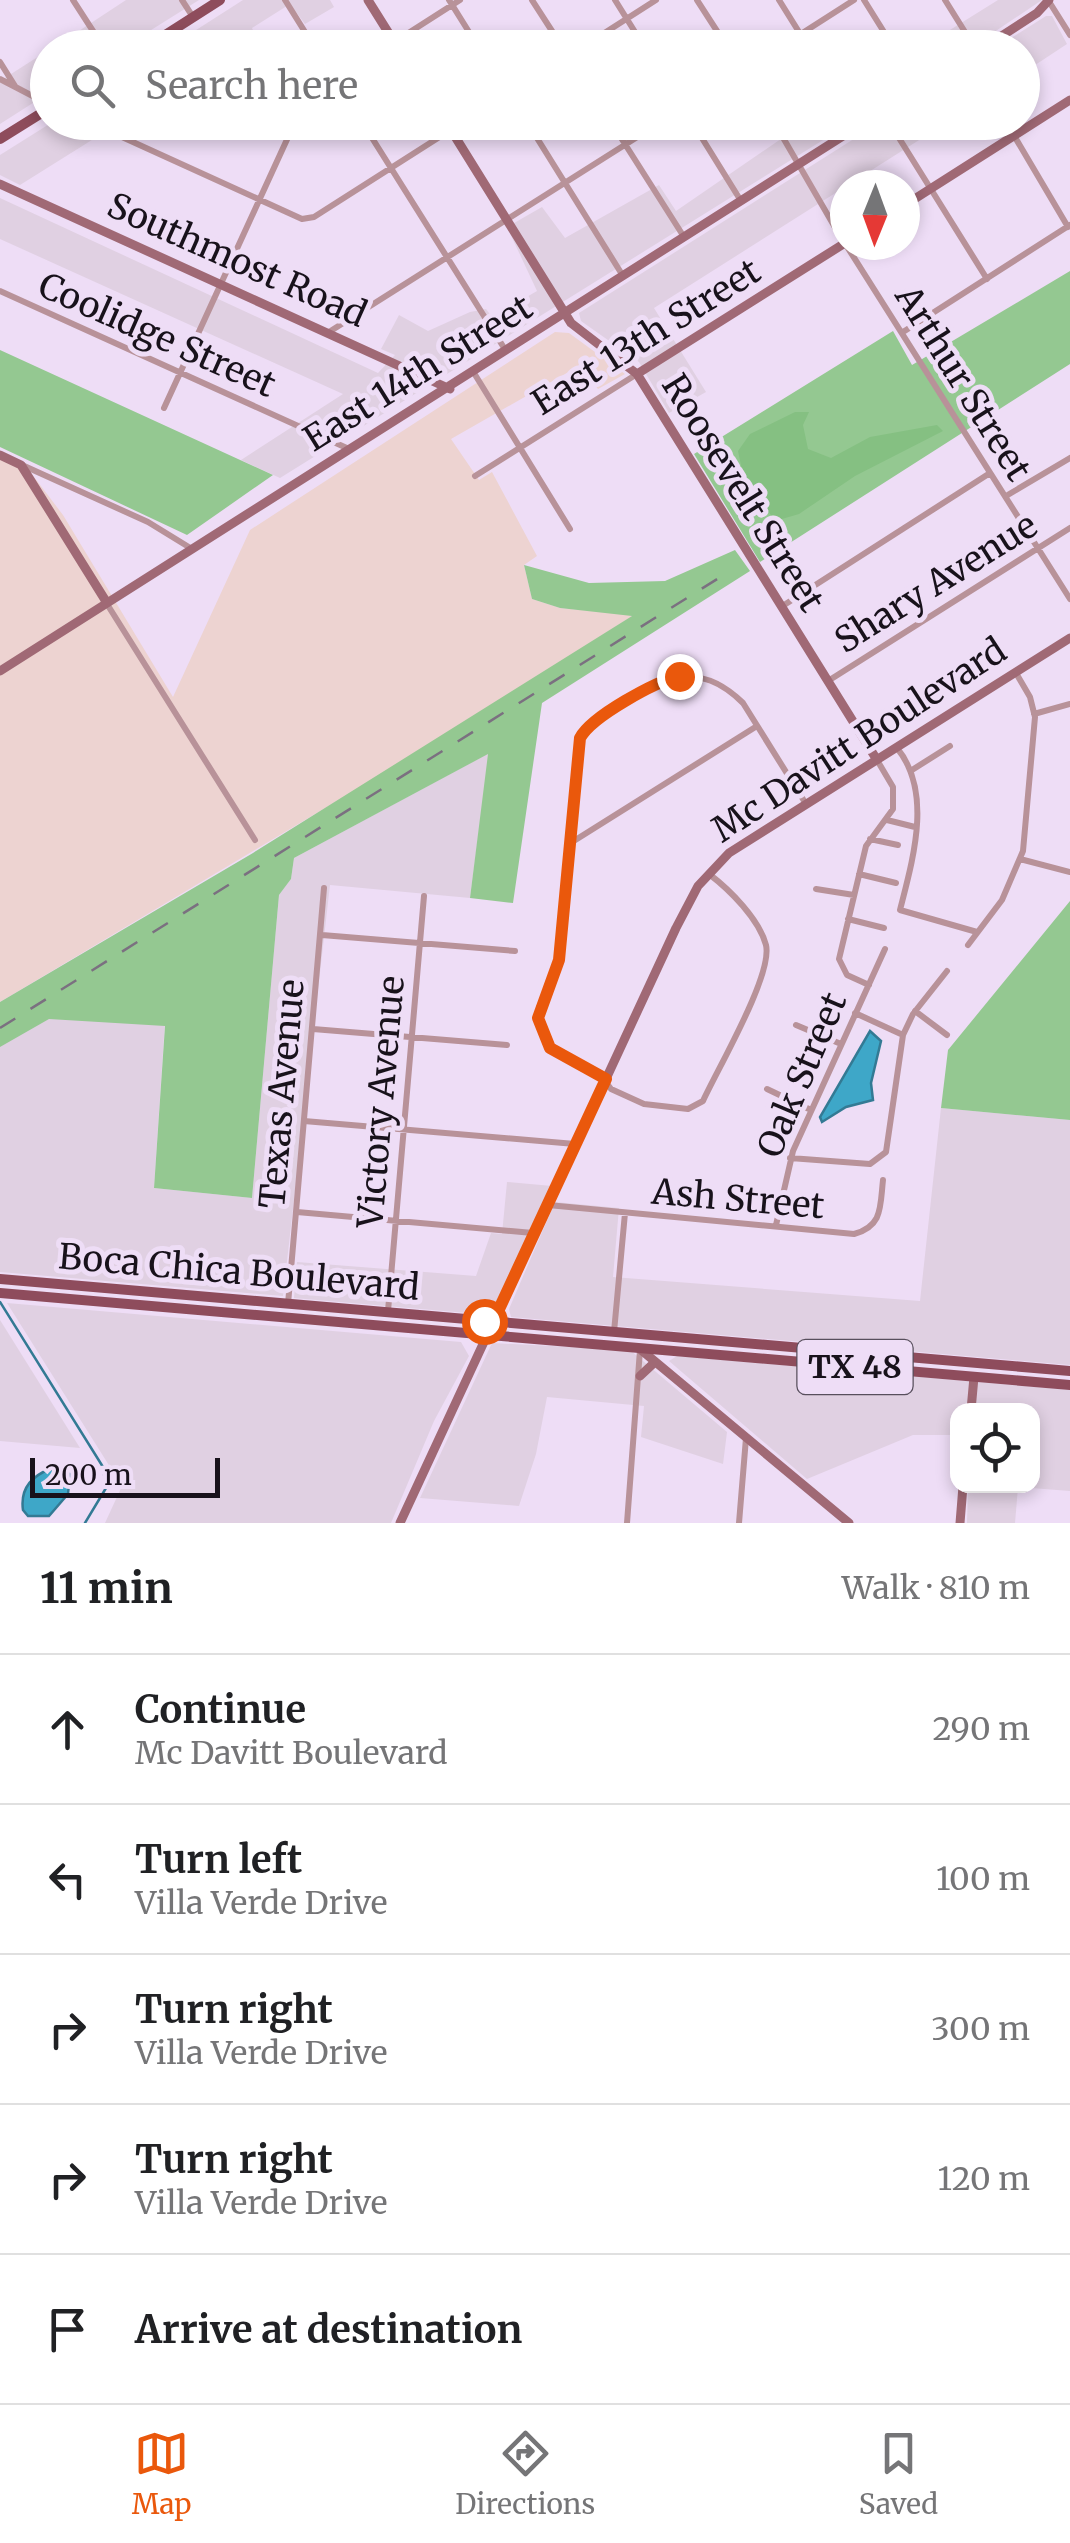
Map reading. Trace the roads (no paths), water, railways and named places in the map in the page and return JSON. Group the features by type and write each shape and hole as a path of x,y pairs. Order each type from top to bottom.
{"main road":[{"path":"174,30 220,0"},
{"path":"0,139 30,118"},
{"name":"Boca Chica Boulevard","path":"0,1279 1070,1374"},
{"name":"Boca Chica Boulevard","path":"0,1292 1070,1385"},
{"path":"864,1368 871,1362 962,1370 968,1362"},
{"path":"974,1377 985,1370 1070,1374"}],"street":[{"path":"73,0 92,30"},
{"path":"182,0 192,17"},
{"path":"285,0 304,30"},
{"path":"368,0 384,30"},
{"path":"413,30 451,2 460,0"},
{"path":"532,0 551,30"},
{"path":"615,0 634,30"},
{"path":"609,30 656,0"},
{"path":"698,0 717,30"},
{"path":"779,0 798,30"},
{"path":"807,30 854,0"},
{"path":"864,0 883,30"},
{"path":"946,0 965,30"},
{"path":"1008,30 1049,0 1070,36"},
{"path":"451,2 468,30"},
{"path":"0,62 16,87"},
{"path":"0,80 30,95"},
{"path":"1040,120 1070,100"},
{"path":"129,140 294,215 314,218 429,140"},
{"path":"164,408 287,140"},
{"path":"373,140 507,352"},
{"name":"Roosevelt Street","path":"457,140 571,323 637,374 877,760"},
{"path":"538,140 623,276"},
{"path":"622,140 684,237"},
{"path":"329,332 633,140"},
{"path":"703,140 742,201"},
{"name":"Arthur Street","path":"785,140 830,218"},
{"name":"East 14th Street","path":"0,671 348,449 450,389 836,140"},
{"path":"901,140 987,279"},
{"path":"920,196 1010,140"},
{"path":"902,332 1069,226 1017,140"},
{"name":"Southmost Road","path":"0,184 450,389"},
{"name":"East 13th Street","path":"475,476 830,253"},
{"name":"Arthur Street","path":"855,260 1070,599"},
{"name":"Coolidge Street","path":"0,291 348,449"},
{"path":"474,373 570,529"},
{"path":"0,455 148,522 192,549"},
{"path":"1006,496 1070,458"},
{"path":"21,465 255,840"},
{"path":"781,608 990,473"},
{"name":"Shary Avenue","path":"828,681 1070,528"},
{"name":"Mc Davitt Boulevard","path":"400,1523 676,928 707,873 729,854 806,804 1070,638"},
{"path":"968,944 1002,900 1020,859 1034,714 1030,697 1016,673"},
{"path":"707,873 749,915 766,942 767,955 703,1101 688,1109 649,1106 611,1089 606,1079 557,1053 540,1030 539,1008 559,960 580,738 599,720 656,684 692,677 730,690 758,726 806,804"},
{"path":"1034,714 1070,704"},
{"path":"570,844 758,726"},
{"path":"912,770 950,746"},
{"path":"897,748 912,770 918,803 900,910 963,924 977,932"},
{"path":"869,984 840,967 848,918 870,838 888,820 895,798 877,760"},
{"path":"888,820 915,827"},
{"path":"870,838 898,846"},
{"path":"1020,859 1070,872"},
{"path":"859,874 896,883"},
{"name":"Texas Avenue","path":"288,1304 324,888"},
{"path":"816,888 854,895"},
{"name":"Victory Avenue","path":"388,1312 424,896"},
{"path":"848,918 884,928"},
{"path":"322,935 516,951"},
{"name":"Oak Street","path":"776,1226 790,1158 885,949"},
{"name":"Ash Street","path":"790,1158 870,1164 881,1160 886,1152 904,1035 915,1011 947,971"},
{"path":"915,1011 947,1035"},
{"path":"856,1014 904,1035"},
{"path":"796,1025 841,1044"},
{"path":"313,1029 507,1045"},
{"path":"767,1089 812,1110"},
{"path":"304,1121 577,1144"},
{"name":"Ash Street","path":"548,1205 854,1234 870,1230 879,1218 883,1180"},
{"path":"297,1212 533,1233"},
{"path":"614,1332 625,1213"},
{"path":"640,1349 850,1523"},
{"path":"627,1523 640,1349"},
{"path":"665,1350 671,1372"},
{"path":"640,1376 644,1367 655,1362"},
{"path":"972,1403 974,1377"},
{"path":"738,1523 746,1436"},
{"path":"960,1523 963,1493"}],"water":[{"path":"870,1031 881,1041 871,1083 873,1100 846,1107 822,1122 820,1117"},
{"path":"50,1469 70,1474 68,1494 49,1516 28,1516 23,1510 25,1490 38,1475"}],"waterway":[{"path":"0,1302 103,1467 106,1488 85,1523"}],"railway":[{"path":"0,1028 722,576"}]}
